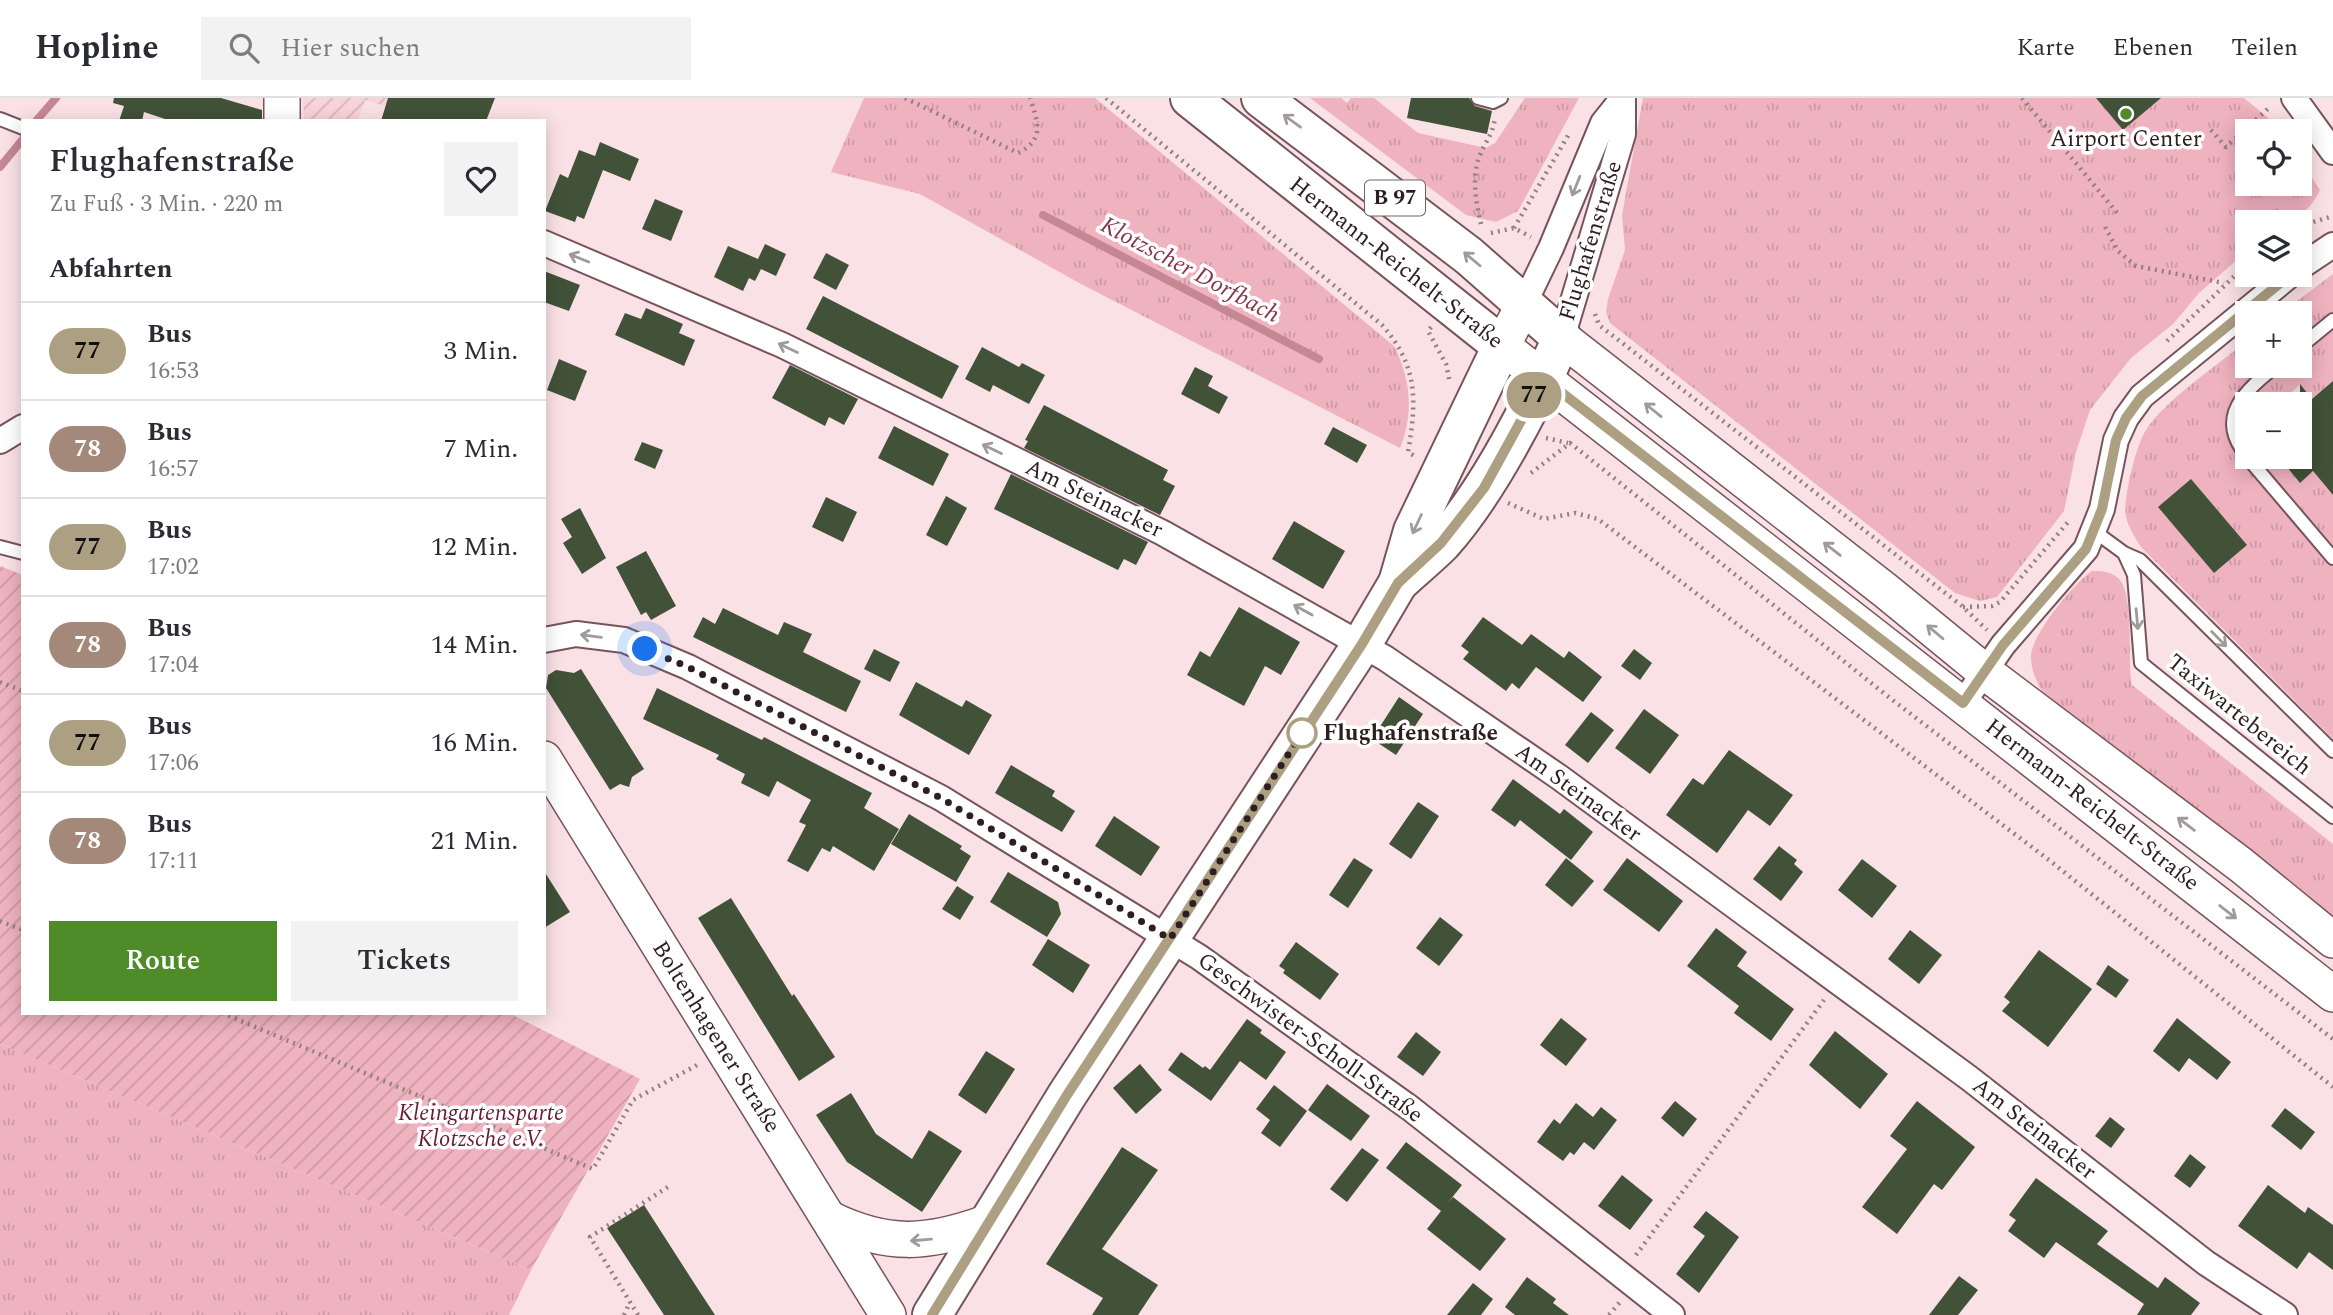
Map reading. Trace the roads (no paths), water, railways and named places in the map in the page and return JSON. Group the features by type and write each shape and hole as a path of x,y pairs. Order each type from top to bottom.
{"main road":[{"path":"282,98 282,119"},
{"name":"Hermann-Reichelt-Straße","path":"1190,98 1544,379 2333,994"},
{"name":"Hermann-Reichelt-Straße","path":"1261,98 1437,231 1562,338 1886,591 1994,659 2333,940"},
{"name":"Flughafenstraße","path":"932,1315 986,1223 1362,644 1398,583 1413,531 1524,304"},
{"name":"Flughafenstraße","path":"1398,583 1441,543 1484,488 1544,379 1562,338"},
{"name":"Boltenhagener Straße","path":"546,762 888,1315"},
{"path":"830,1219 875,1237 916,1241 951,1235 986,1223"}],"street":[{"name":"Flughafenstraße","path":"1524,304 1551,248 1603,123 1623,98"},
{"name":"Flughafenstraße","path":"1562,338 1623,134 1623,98"},
{"path":"2287,101 2333,152"},
{"name":"Am Steinacker","path":"546,244 782,345 870,388 1163,533 1362,644 1559,778 1969,1078 2206,1263 2285,1315"},
{"path":"2312,259 2333,246"},
{"path":"1963,703 1994,659 2086,549 2094,531 2116,440 2126,418 2142,396 2275,287"},
{"path":"0,441 21,428"},
{"name":"Geschwister-Scholl-Straße","path":"546,640 576,634 624,640 688,667 941,798 1170,939 1410,1108 1672,1315"}],"lane":[{"path":"1478,98 1493,102 1500,98"},
{"path":"0,119 21,127"},
{"path":"2312,337 2333,320"},
{"path":"2244,392 2261,378"},
{"path":"2235,413 2235,432"},
{"path":"2257,469 2333,558"},
{"name":"Taxiwartebereich","path":"2094,531 2124,553 2140,560 2333,751"},
{"path":"0,547 21,552"},
{"name":"Taxiwartebereich","path":"2124,553 2134,575 2141,663 2333,817"}],"waterway":[{"name":"Klotzscher Dorfbach","path":"38,119 56,98"},
{"name":"Klotzscher Dorfbach","path":"0,167 21,141"},
{"name":"Klotzscher Dorfbach","path":"1043,215 1319,359"}],"place":[{"name":"Airport Center","path":"2126,114"},
{"name":"Flughafenstraße","path":"1302,733"}],"park label":[{"name":"Kleingartensparte Klotzsche e.V.","path":"481,1126"}]}
